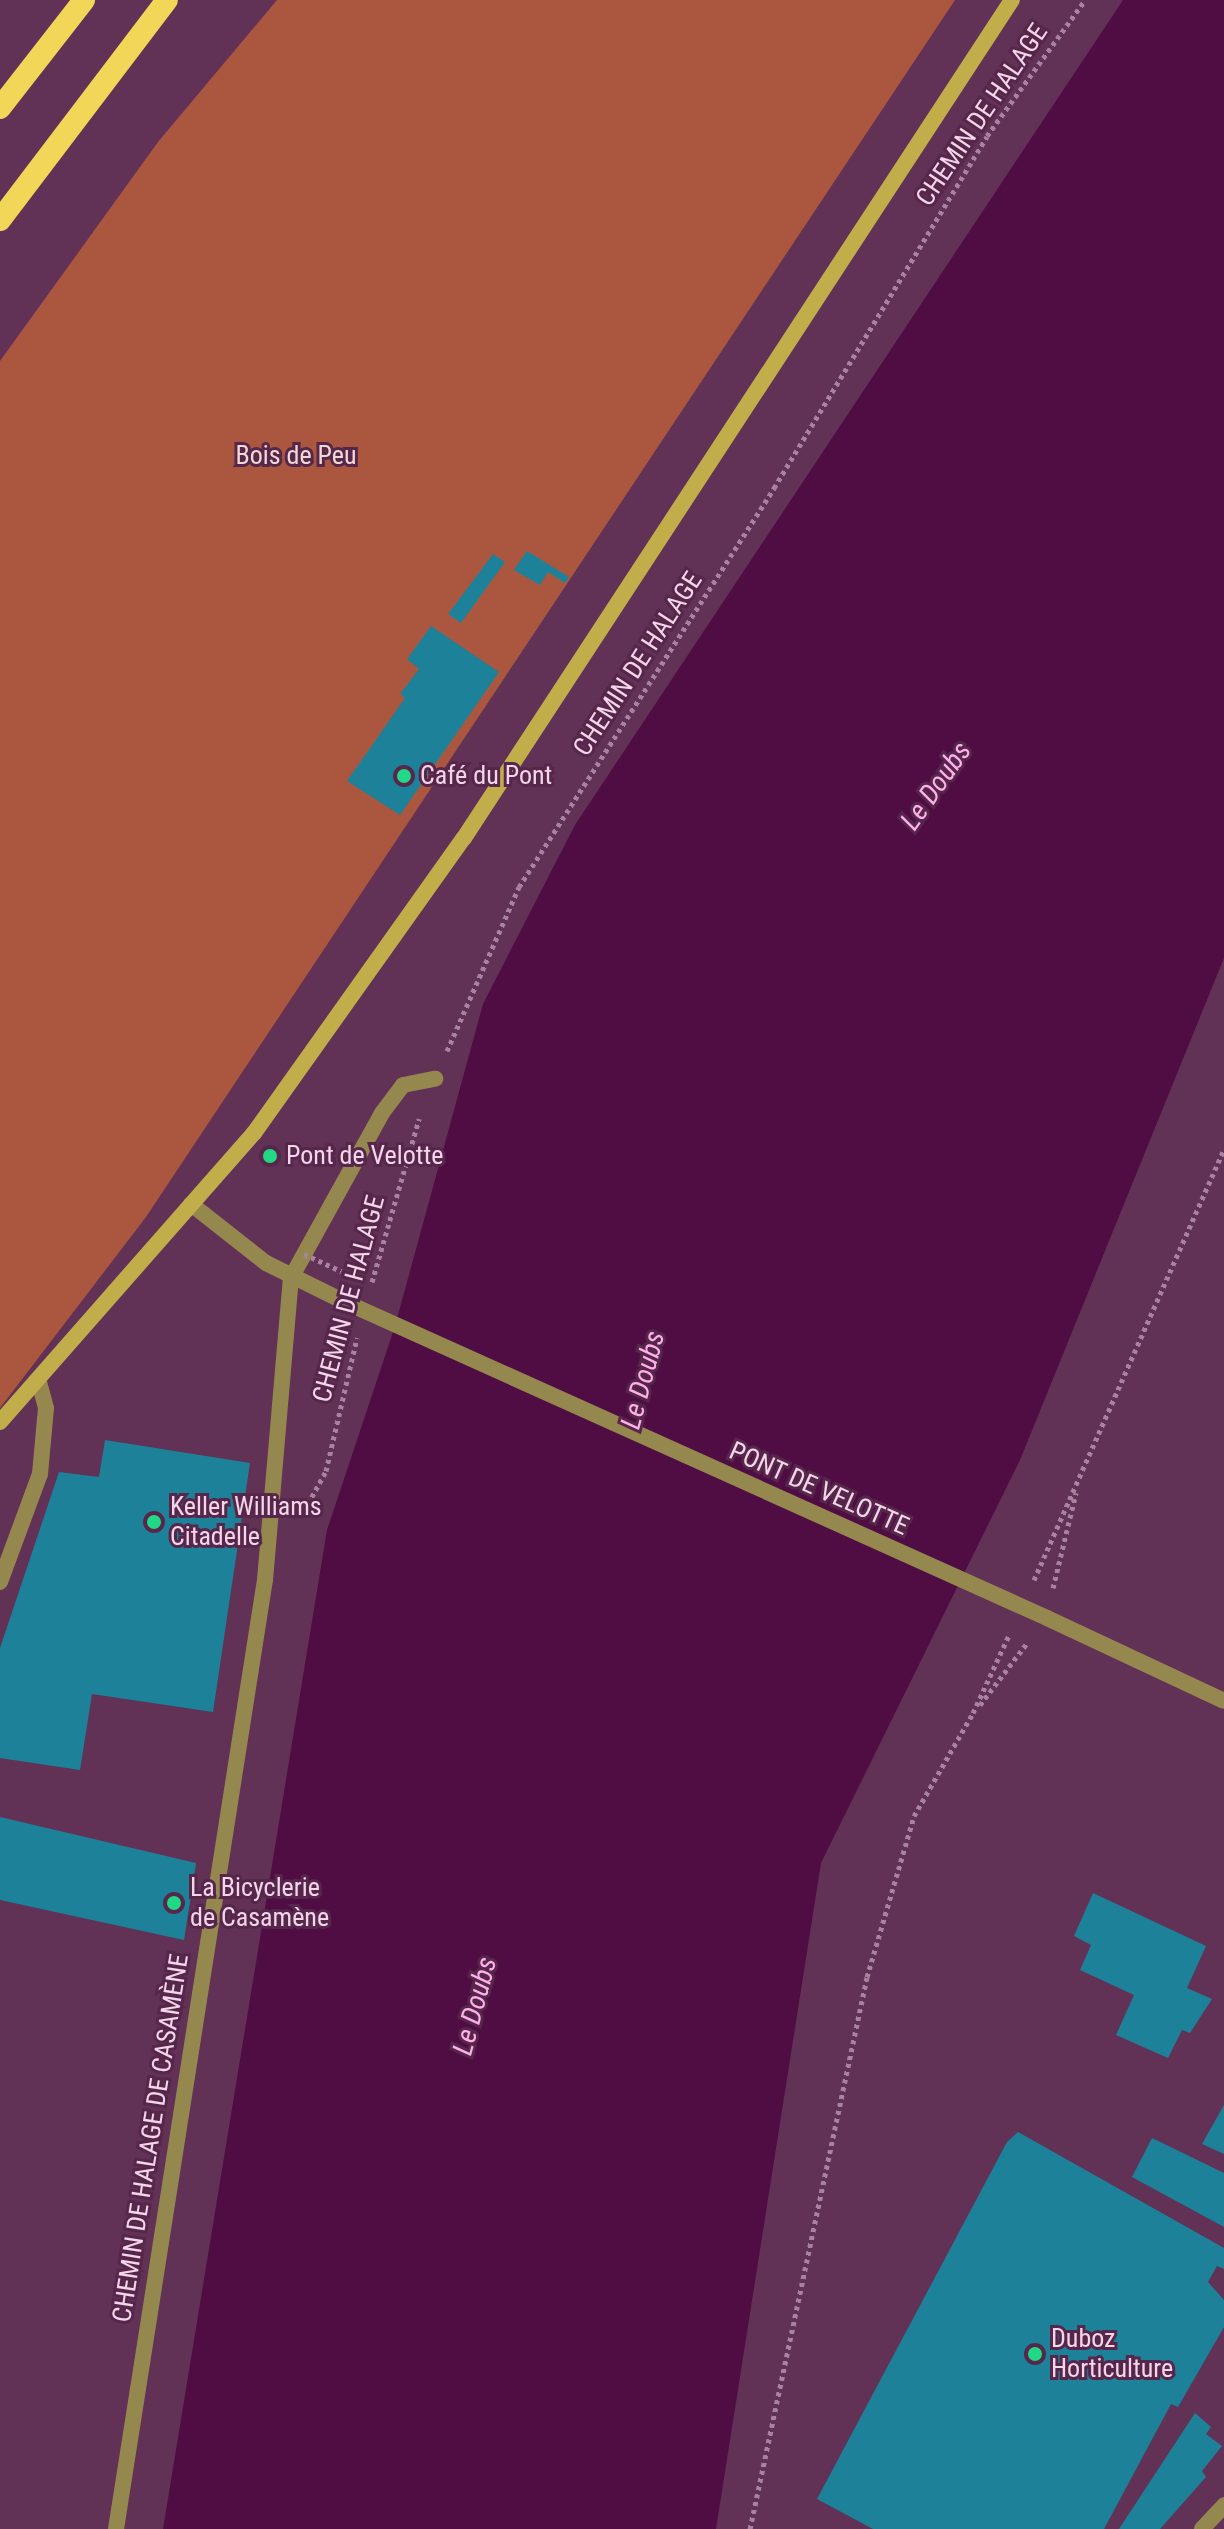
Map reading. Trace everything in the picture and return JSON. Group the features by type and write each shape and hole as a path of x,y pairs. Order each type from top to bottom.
{"highway":[{"path":"0,108 84,0"},
{"path":"0,220 167,0"}],"main road":[{"path":"0,1422 254,1133 464,838 1012,0"}],"street":[{"path":"291,1278 382,1113 403,1085 435,1079"},
{"name":"PONT DE VELOTTE","path":"191,1204 243,1248 291,1278 1047,1618 1224,1701"},
{"name":"CHEMIN DE HALAGE DE CASAMÈNE","path":"116,2529 265,1580 291,1278"},
{"path":"1,1574 40,1474 46,1408 38,1379"},
{"path":"1202,2529 1224,2505"}],"path":[{"name":"CHEMIN DE HALAGE","path":"369,1294 435,1079 519,887 774,488 987,136 1085,0"},
{"path":"1033,1582 1224,1150"},
{"name":"CHEMIN DE HALAGE","path":"296,1525 326,1471 361,1324"},
{"path":"973,1713 1047,1618 1079,1481"},
{"path":"750,2529 867,1977 914,1816 973,1713 1013,1626"}],"green space":[{"name":"Bois de Peu","path":"277,0 955,0 146,1217 0,1408 0,361 158,142"}],"water":[{"name":"Le Doubs","path":"1123,0 1224,0 1224,958 1020,1460 821,1863 716,2529 163,2529 327,1530 395,1326 483,1004 575,825"}],"building":[{"path":"527,551 569,577 565,583 548,572 540,585 514,570"},
{"path":"493,554 505,562 461,623 448,614"},
{"path":"431,626 499,672 400,815 347,781 405,698 400,694 419,669 407,659"},
{"path":"105,1440 250,1463 213,1712 92,1694 80,1770 0,1758 0,1648 59,1472 99,1477"},
{"path":"0,1817 196,1863 184,1940 0,1900"},
{"path":"1093,1893 1206,1946 1187,1988 1212,1999 1190,2033 1182,2030 1168,2058 1116,2035 1134,1995 1080,1970 1091,1945 1074,1936"},
{"path":"1224,2105 1224,2154 1202,2144"},
{"path":"1018,2132 1224,2248 1224,2269 1217,2266 1208,2282 1224,2300 1224,2327 1178,2407 1171,2404 1104,2529 873,2529 817,2499 1007,2142"},
{"path":"1152,2138 1224,2173 1224,2227 1132,2177"},
{"path":"1195,2413 1211,2427 1206,2434 1222,2446 1202,2471 1206,2477 1160,2529 1119,2529"}],"place":[{"name":"Café du Pont","path":"404,776"},
{"name":"Pont de Velotte","path":"270,1156"},
{"name":"Keller Williams Citadelle","path":"154,1522"},
{"name":"La Bicyclerie de Casamène","path":"174,1903"},
{"name":"Duboz Horticulture","path":"1035,2354"}]}
